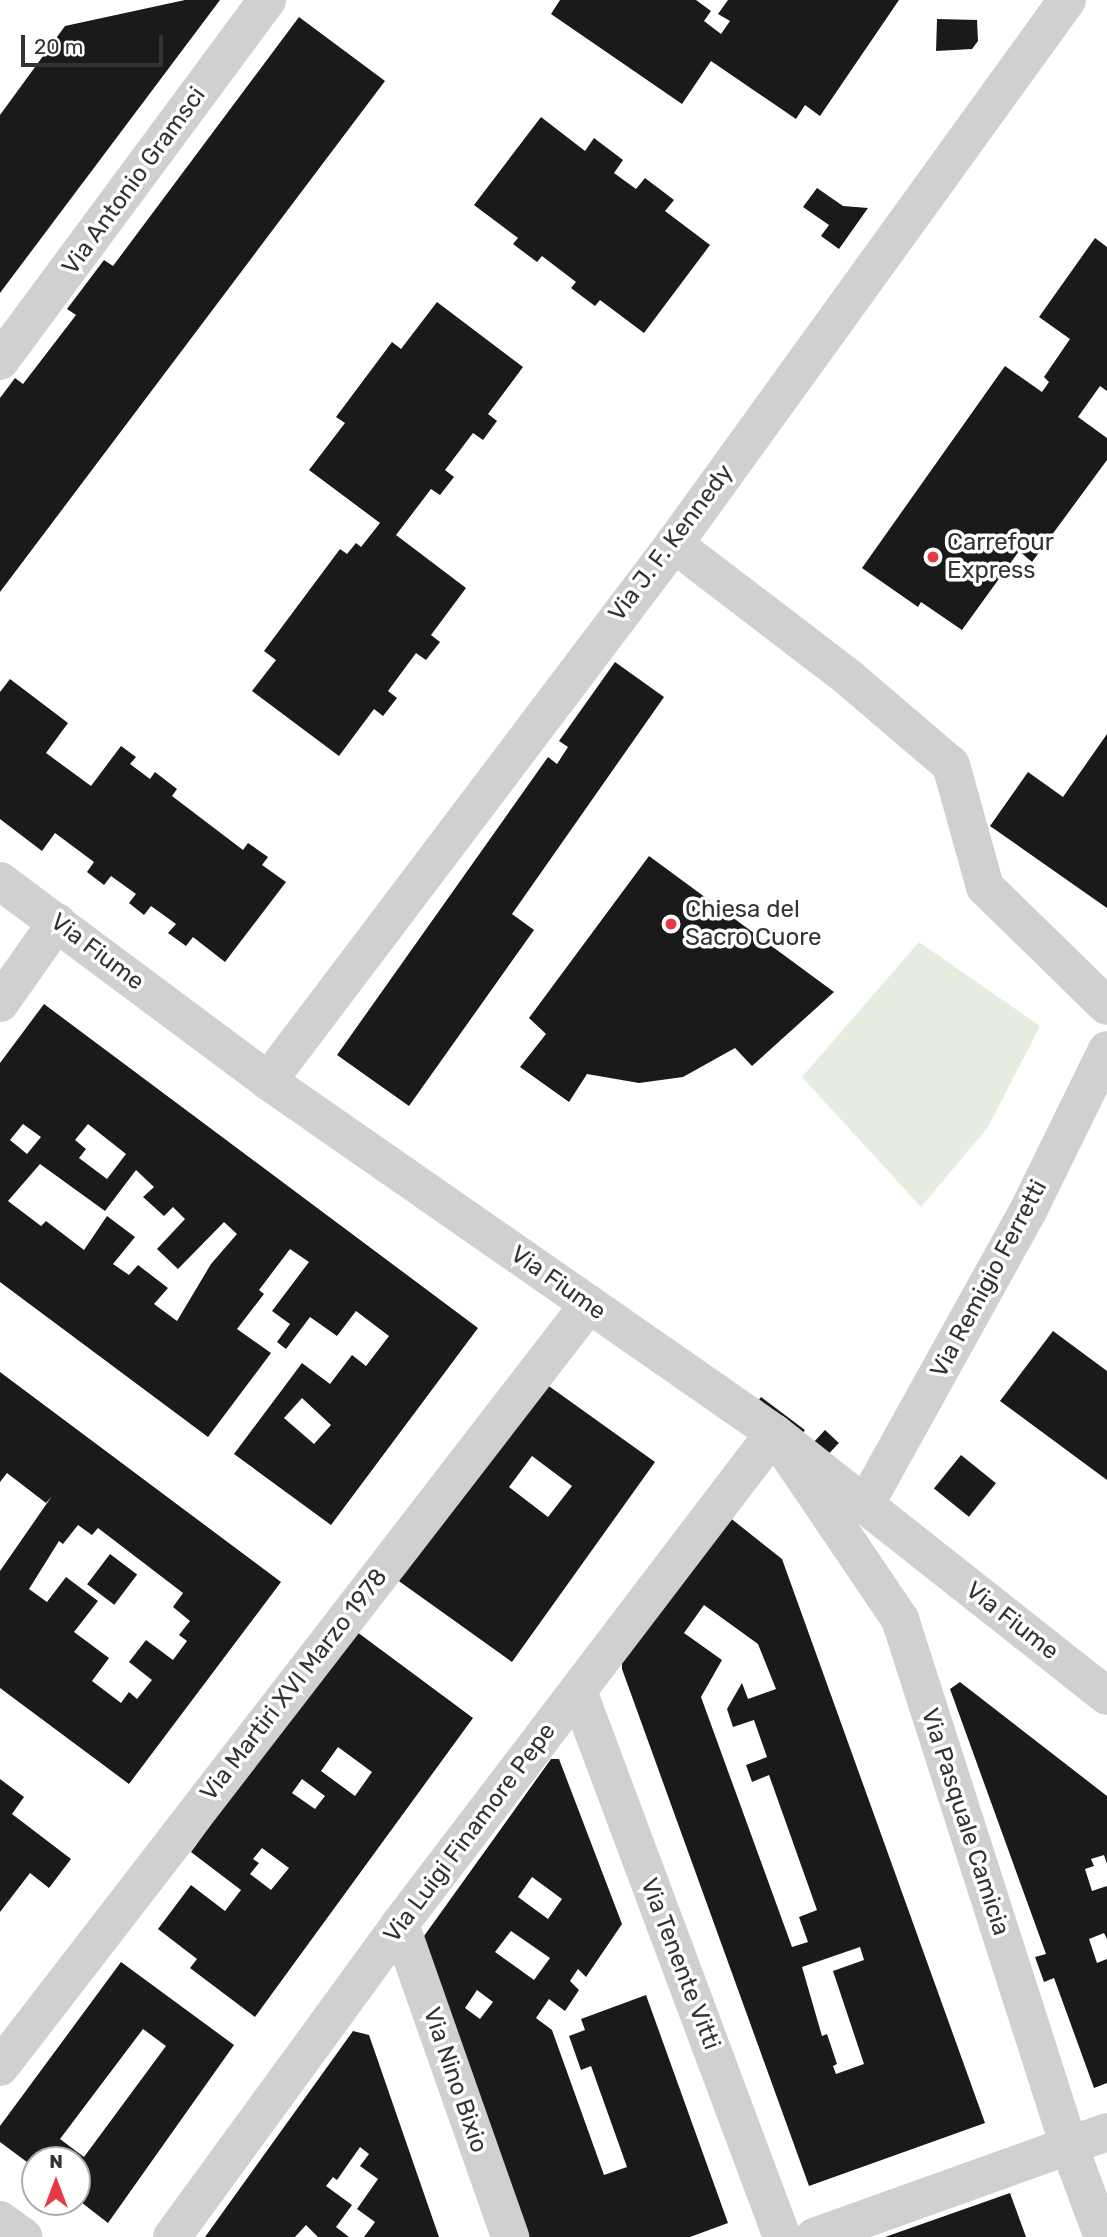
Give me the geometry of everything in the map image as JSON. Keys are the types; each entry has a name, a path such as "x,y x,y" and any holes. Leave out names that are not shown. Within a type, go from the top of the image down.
{"street":[{"name":"Via Antonio Gramsci","path":"0,361 267,0"},
{"name":"Via J. F. Kennedy","path":"268,1081 674,544 1067,0"},
{"path":"674,544 849,678 951,765 985,887 1107,1006"},
{"name":"Via Fiume","path":"0,881 268,1081 774,1433 1107,1696"},
{"path":"0,1003 57,922"},
{"name":"Via Remigio Ferretti","path":"865,1505 1028,1211 1107,1050"},
{"name":"Via Martiri XVI Marzo 1978","path":"0,2067 589,1304"},
{"name":"Via Luigi Finamore Pepe","path":"172,2237 400,1924 774,1433"},
{"name":"Via Pasquale Camicia","path":"774,1433 900,1619 1069,2147 1103,2237"},
{"name":"Via Tenente Vitti","path":"578,1691 782,2237"},
{"name":"Via Nino Bixio","path":"400,1924 510,2237"},
{"path":"814,2237 1107,2133"},
{"path":"0,2220 23,2237"}],"shaded area":[{"path":"919,942 1040,1026 988,1127 921,1207 802,1077"}],"building":[{"path":"185,0 220,0 0,293 0,115 65,26"},
{"path":"560,0 696,0 711,11 704,21 721,34 730,21 718,14 728,0 899,0 820,116 805,105 796,119 711,61 682,104 551,14"},
{"path":"299,17 385,81 0,592 0,398 15,378 23,384 76,315 67,309 104,260 113,266"},
{"path":"937,19 977,20 978,41 972,49 936,51"},
{"path":"541,117 585,151 594,138 623,160 614,173 636,189 645,178 674,200 665,211 710,245 644,333 600,300 595,306 571,288 576,282 542,256 537,262 513,244 518,238 474,205"},
{"path":"817,188 843,206 868,208 839,249 821,236 829,225 803,207"},
{"path":"1095,238 1107,247 1107,391 1100,386 1078,417 1107,438 1107,460 1032,562 1019,551 962,630 921,602 918,607 862,568 1005,366 1042,392 1049,382 1044,377 1070,339 1039,317"},
{"path":"437,302 523,367 488,414 497,421 483,440 473,433 445,470 454,477 440,495 431,489 396,535 466,588 431,635 440,642 426,660 416,653 388,691 397,698 383,716 374,709 339,756 252,691 276,660 264,651 340,549 347,554 356,543 361,547 380,523 309,470 345,423 336,417 392,342 401,349"},
{"path":"615,662 664,697 512,914 534,930 409,1106 337,1055 548,757 557,764 568,747 559,741"},
{"path":"10,679 68,723 46,753 91,786 121,746 136,757 130,764 150,779 155,772 177,789 172,796 243,850 248,843 268,857 262,865 286,882 225,962 193,937 186,946 168,933 176,924 151,906 144,915 129,903 136,894 111,876 104,885 87,872 94,862 55,833 42,851 0,819 0,692"},
{"path":"1107,734 1107,908 990,826 1028,772 1063,797"},
{"name":"Chiesa del Sacro Cuore","path":"649,856 834,992 752,1066 735,1048 683,1077 639,1083 587,1074 569,1102 520,1067 546,1034 529,1018"},
{"path":"44,1004 478,1328 331,1525 234,1454 302,1363 330,1384 352,1355 366,1366 389,1336 356,1311 337,1336 310,1317 286,1349 277,1342 290,1324 272,1311 309,1262 290,1249 259,1290 264,1294 237,1329 271,1353 208,1437 0,1282 0,1063","holes":["23,1124 41,1137 27,1154 10,1140","88,1124 126,1154 107,1179 79,1158 86,1149 75,1140","40,1164 105,1211 136,1170 154,1187 143,1197 164,1216 173,1207 185,1219 157,1249 178,1269 224,1222 237,1234 211,1264 177,1321 154,1304 168,1288 138,1265 129,1275 113,1264 135,1237 107,1216 84,1250 46,1221 41,1226 8,1201","302,1398 331,1425 314,1444 284,1418"]},
{"path":"1053,1331 1107,1371 1107,1480 1000,1401"},
{"path":"0,1372 281,1582 129,1784 0,1688 0,1571 52,1496 46,1503 7,1473 0,1482","holes":["78,1525 92,1535 98,1528 183,1593 173,1607 190,1621 179,1635 187,1641 173,1660 146,1640 129,1662 152,1680 137,1699 129,1692 121,1703 92,1681 109,1658 74,1632 98,1601 66,1577 47,1602 29,1589 59,1541 63,1544"]},
{"path":"539,1379 655,1462 512,1662 396,1579","holes":["532,1456 572,1486 548,1517 509,1487"]},
{"path":"761,1397 805,1430 797,1440 753,1407"},
{"path":"825,1430 839,1443 826,1457 812,1444"},
{"path":"961,1455 996,1483 969,1517 934,1488"},
{"path":"724,1513 782,1559 985,2123 809,2186 622,1669 622,1656","holes":["704,1605 758,1644 776,1689 748,1699 742,1683 727,1709 733,1727 754,1720 767,1757 746,1765 752,1782 769,1775 817,1910 799,1917 808,1942 792,1947 701,1697 722,1660 684,1633","860,1947 864,1960 833,1971 864,2064 836,2074 833,2066 837,2064 827,2034 822,2036 802,1967"]},
{"path":"110,1554 137,1574 114,1605 87,1584"},
{"path":"353,1629 473,1718 255,2017 190,1968 197,1959 158,1929 191,1885 225,1911 241,1890 191,1852","holes":["338,1747 372,1772 355,1796 321,1771","302,1779 325,1796 315,1809 292,1793","262,1848 289,1868 271,1890 250,1874 259,1863 253,1859"]},
{"path":"960,1682 1107,1796 1107,1864 1104,1855 1091,1859 1094,1866 1085,1869 1092,1891 1107,1886 1107,1939 1104,1933 1089,1939 1097,1963 1107,1959 1107,2083 1094,2088 1054,1978 1044,1982 1035,1957 1046,1954 950,1689"},
{"path":"551,1759 559,1759 622,1924 586,1977 578,1969 570,1981 579,1990 565,2011 549,1999 536,2018 552,2030 604,2175 627,2167 591,2066 581,2070 569,2036 585,2030 581,2019 646,1995 728,2223 690,2237 524,2237 419,1943","holes":["532,1877 562,1899 548,1919 518,1897","511,1931 550,1958 534,1980 495,1952","477,1990 493,2002 480,2019 465,2008"]},
{"path":"0,1779 24,1797 12,1814 71,1859 49,1888 30,1873 0,1912"},
{"path":"121,1962 234,2045 108,2223 91,2210 91,2148 166,2046 143,2029 60,2139 69,2146 21,2146 21,2158 0,2142 0,2126"},
{"path":"353,2031 369,2035 439,2237 364,2237 375,2222 357,2209 378,2179 360,2166 369,2154 360,2147 337,2180 333,2177 326,2186 352,2205 336,2227 349,2237 318,2237 306,2225 295,2237 205,2237"},
{"path":"1010,2193 1026,2237 885,2237"}],"place":[{"name":"Carrefour Express","path":"933,557"},
{"name":"Chiesa del Sacro Cuore","path":"671,924"}]}
